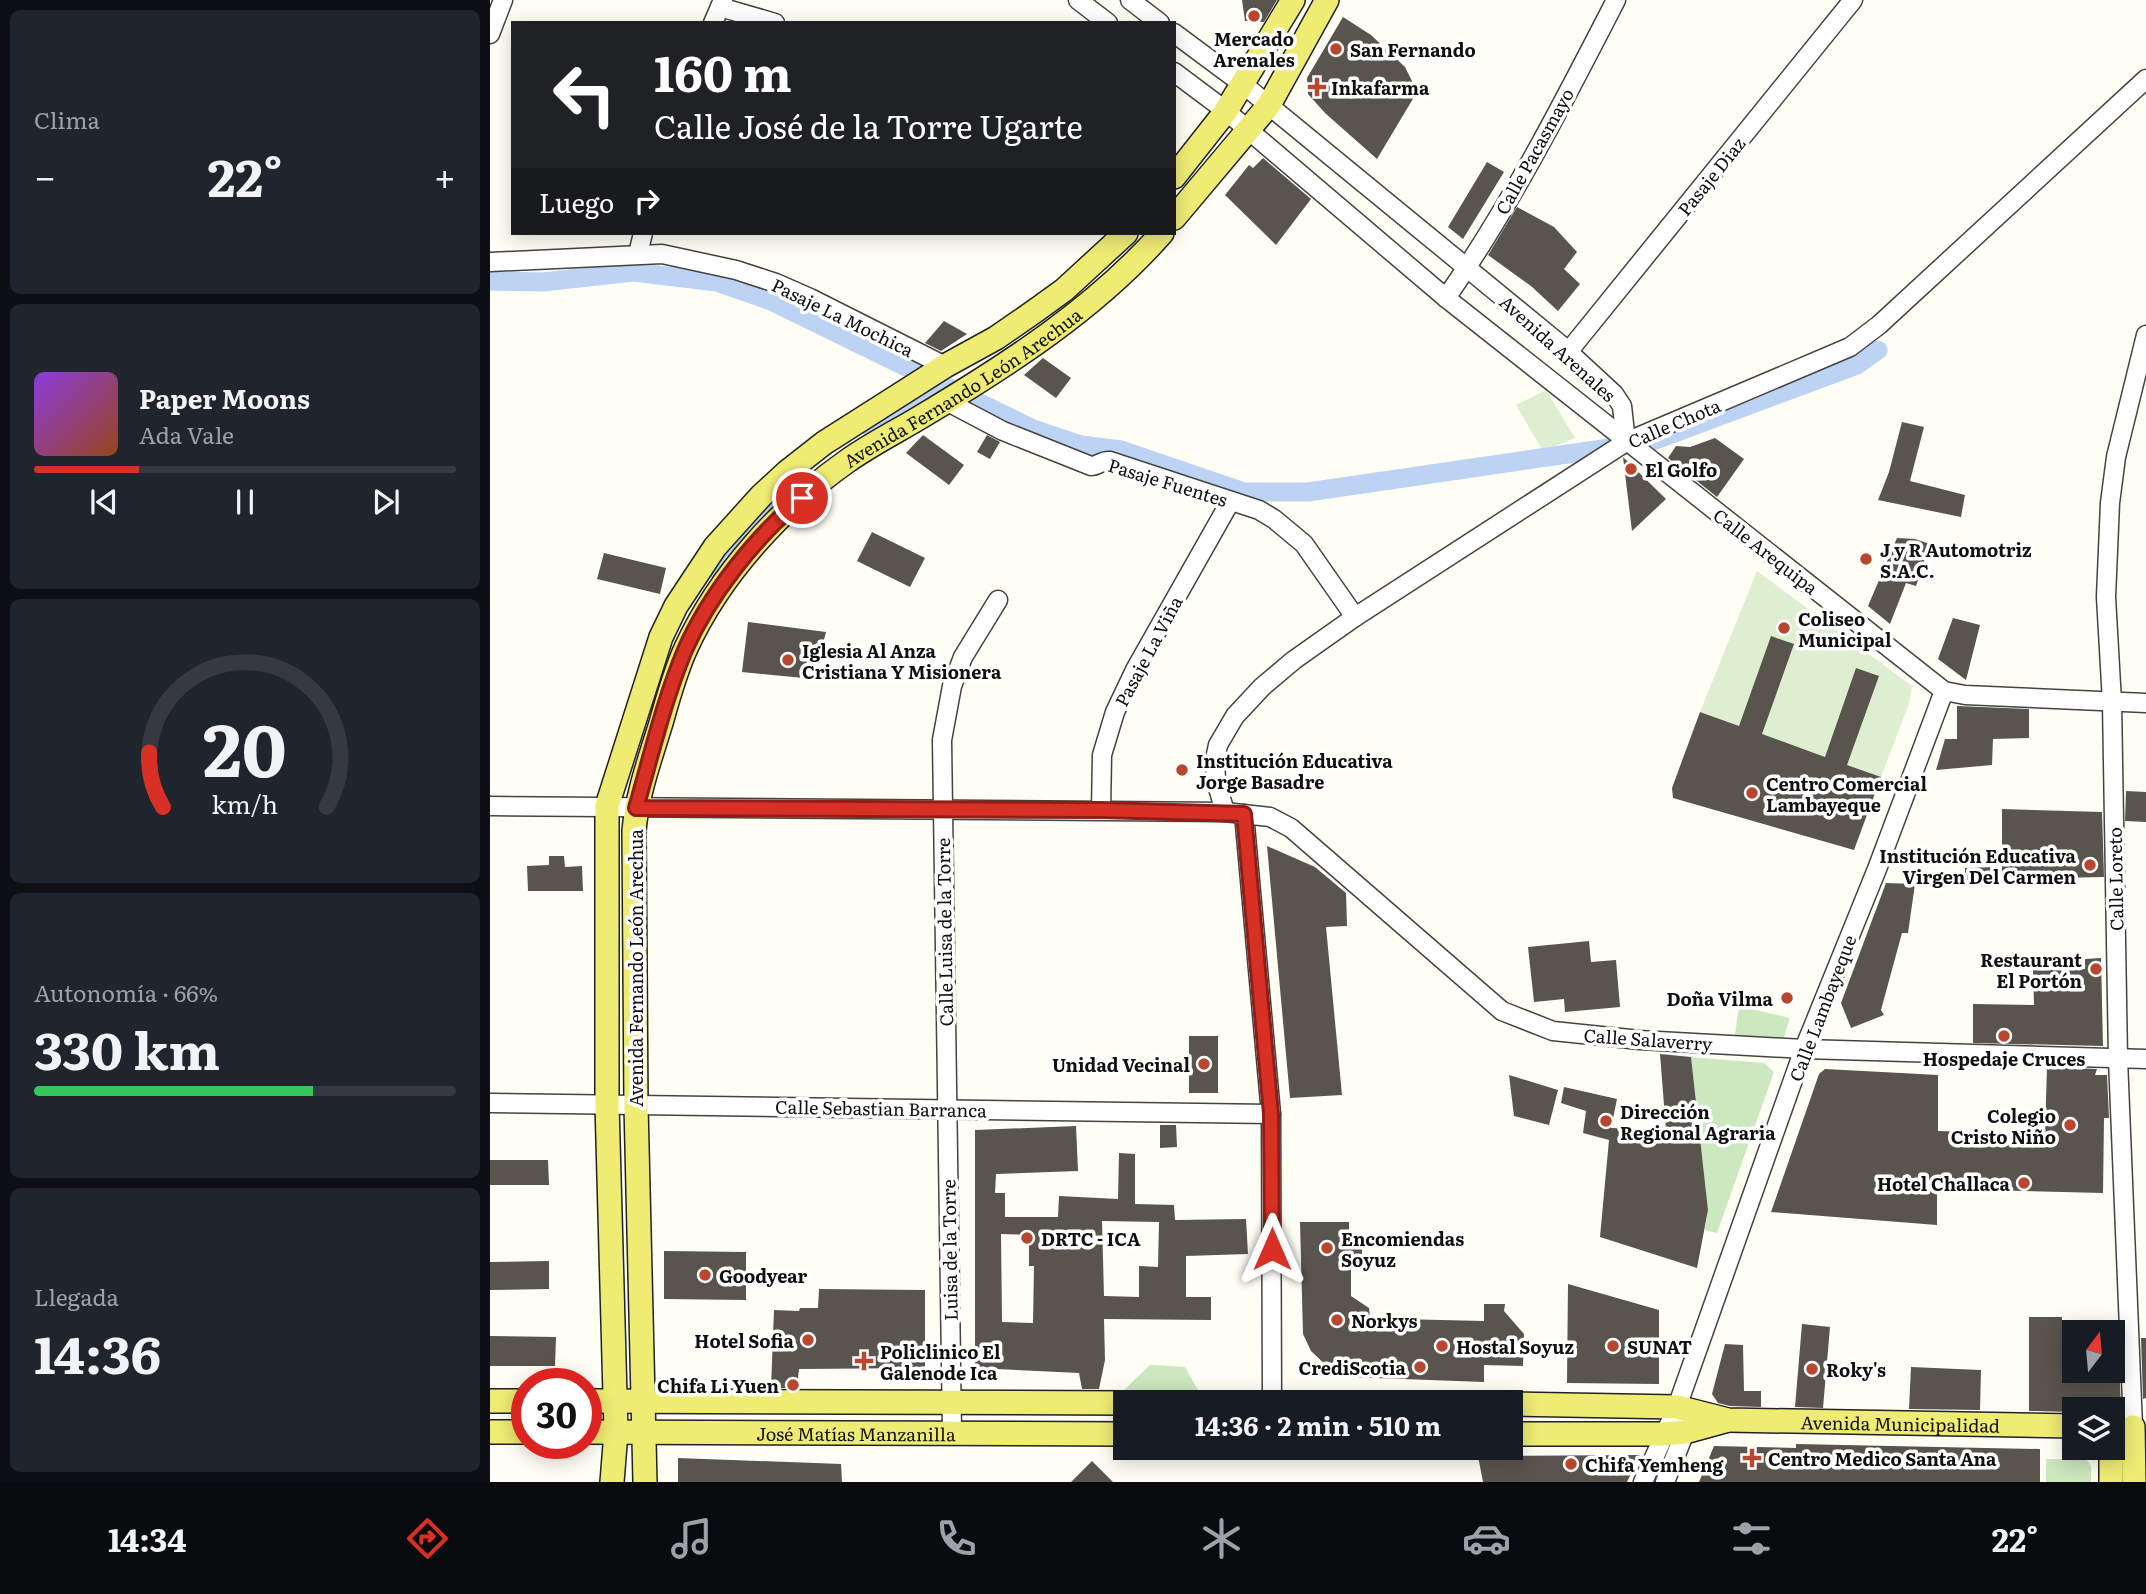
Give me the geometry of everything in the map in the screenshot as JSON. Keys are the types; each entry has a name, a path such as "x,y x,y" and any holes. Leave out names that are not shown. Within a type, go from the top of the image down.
{"main road":[{"path":"1176,174 1244,85 1293,0"},
{"path":"1176,216 1269,106 1327,0"},
{"name":"Avenida Fernando León Arechua","path":"612,1482 616,1432 607,1104 607,806 661,637 676,606 715,547 761,496 824,443 945,366 996,338 1055,297 1124,235"},
{"name":"Avenida Fernando León Arechua","path":"645,1482 636,1105 634,831 636,808 685,650 699,623 732,574 787,510 848,460 1001,366 1080,310 1108,288 1160,235"},
{"path":"490,1401 511,1401"},
{"name":"José Matías Manzanilla","path":"602,1402 1113,1403"},
{"path":"1523,1404 1677,1407"},
{"name":"Avenida Municipalidad","path":"1677,1407 1728,1420 2062,1426"},
{"name":"Avenida Municipalidad","path":"1674,1433 1728,1420"},
{"path":"2130,1427 2134,1482"},
{"path":"490,1432 511,1432"},
{"name":"José Matías Manzanilla","path":"602,1432 1113,1434"},
{"path":"1523,1434 1674,1433"},
{"path":"2111,1460 2111,1482"}],"street":[{"path":"490,34 503,0"},
{"path":"1078,0 1105,21"},
{"path":"1129,0 1157,21"},
{"name":"Calle Pacasmayo","path":"1446,298 1467,268 1527,166 1616,0"},
{"name":"Pasaje Diaz","path":"1568,352 1853,0"},
{"path":"719,10 766,21"},
{"name":"Avenida Arenales","path":"1176,34 1244,85 1568,352 1614,394 1622,406 1626,442"},
{"name":"Avenida Arenales","path":"1176,74 1226,111 1446,298 1626,442"},
{"name":"Calle Chota","path":"1225,812 1216,782 1215,760 1218,745 1235,716 1262,687 1294,660 1355,617 1626,442 1850,347 1879,325 2146,79"},
{"path":"638,254 643,235"},
{"name":"Pasaje La Mochica","path":"490,262 662,254 736,270 776,282 945,366"},
{"name":"Calle Loreto","path":"2130,1427 2118,1059 2112,702 2106,597 2110,503 2124,418 2146,335"},
{"name":"Pasaje Fuentes","path":"946,401 1003,431 1091,466 1110,461 1259,510 1289,529 1304,544 1355,617"},
{"name":"Calle Arequipa","path":"1626,442 1944,691"},
{"name":"Pasaje La Viña","path":"1101,810 1102,755 1115,712 1135,670 1230,502"},
{"name":"Calle Luisa de la Torre","path":"947,1109 942,740 951,687 963,657 999,600"},
{"path":"1944,691 1965,695 2146,703"},
{"name":"Calle Lambayeque","path":"1674,1433 1677,1407 1804,1049 1877,869 1944,691"},
{"name":"Calle Salaverry","path":"490,806 1101,810 1225,812 1270,817 1291,828 1502,1011 1553,1031 1640,1041 1804,1049 2146,1059"},
{"path":"1244,814 1271,1114 1272,1390"},
{"name":"Calle Sebastian Barranca","path":"490,1103 1271,1114"},
{"name":"Luisa de la Torre","path":"947,1109 951,1433"},
{"path":"1643,1482 1674,1433"},
{"path":"1665,1482 1674,1433"}],"green space":[{"path":"1546,390 1575,438 1543,451 1516,405"},
{"name":"Coliseo Municipal","path":"1757,571 1912,686 1909,704 1881,777 1700,712"},
{"path":"1739,1006 1790,1018 1783,1040 1734,1042"},
{"path":"1691,1057 1764,1063 1774,1072 1717,1233 1705,1230 1708,1210"},
{"path":"1150,1365 1185,1367 1198,1390 1124,1390"},
{"path":"2046,1459 2087,1460 2091,1466 2091,1482 2046,1482"}],"building":[{"path":"1242,0 1277,0 1264,22 1245,21"},
{"path":"1343,17 1371,35 1405,67 1412,81 1406,91 1414,97 1377,159 1325,113 1308,94 1307,78"},
{"path":"1263,158 1311,199 1276,245 1225,195 1249,165 1253,168"},
{"path":"1487,162 1504,172 1463,239 1448,227"},
{"path":"1517,207 1554,227 1577,252 1564,269 1580,284 1558,311 1531,286 1488,255"},
{"path":"944,321 967,334 941,351 925,343"},
{"path":"1043,358 1071,378 1056,398 1024,375"},
{"path":"1902,422 1924,427 1910,481 1965,495 1961,517 1878,500 1889,472"},
{"path":"923,435 964,465 949,485 906,453"},
{"path":"987,435 1000,442 990,459 977,452"},
{"path":"1715,438 1744,459 1717,497 1668,458 1676,446 1690,447"},
{"path":"1623,457 1666,499 1632,531"},
{"path":"872,532 925,558 910,587 857,561"},
{"path":"1897,538 1915,539 1930,544 1916,586 1906,583 1890,624 1868,606"},
{"path":"604,553 666,568 660,594 597,579"},
{"path":"1953,618 1980,625 1966,680 1938,659"},
{"path":"748,622 826,632 814,679 742,672"},
{"path":"1771,636 1794,644 1762,734 1825,757 1856,668 1879,676 1847,765 1881,777 1854,850 1673,798 1672,788 1700,712 1739,726"},
{"path":"1957,706 2029,709 2029,738 1993,739 1992,765 1936,770 1945,739 1957,739"},
{"path":"2126,791 2146,792 2146,822 2125,821"},
{"path":"2002,809 2102,812 2104,877 2002,879"},
{"path":"1267,846 1315,867 1346,893 1347,926 1326,927 1342,1095 1290,1098"},
{"path":"549,856 564,856 565,867 582,866 583,891 528,891 527,866 549,865"},
{"path":"1996,867 1995,886 1965,885 1965,868"},
{"path":"1886,883 1915,884 1908,933 1902,933 1881,1010 1884,1015 1851,1028 1841,1003"},
{"path":"1589,941 1591,962 1616,960 1620,1007 1565,1012 1564,999 1534,1002 1528,947"},
{"path":"2101,958 2103,1046 1973,1043 1973,1004 2034,1005 2033,970 2085,969 2085,959"},
{"name":"Unidad Vecinal","path":"1189,1036 1218,1036 1218,1093 1189,1093"},
{"path":"1660,1054 1691,1057 1708,1210 1697,1268 1600,1237 1609,1140 1583,1133 1586,1111 1561,1103 1564,1087 1617,1099 1611,1128 1666,1130"},
{"path":"2047,1067 2097,1069 2095,1075 2107,1075 2109,1118 2104,1118 2103,1193 1937,1189 1937,1225 1771,1212 1819,1074 1825,1069 1938,1075 1938,1131 2045,1134"},
{"path":"1509,1075 1558,1090 1549,1125 1514,1116"},
{"path":"1160,1125 1176,1125 1177,1147 1160,1148"},
{"path":"1076,1126 1078,1171 996,1174 995,1193 1005,1193 1005,1217 1058,1217 1059,1196 1118,1199 1119,1153 1135,1154 1135,1204 1174,1205 1175,1220 1246,1219 1248,1254 1186,1256 1186,1297 1211,1297 1211,1320 1104,1319 1105,1360 1099,1389 1082,1389 1079,1373 975,1368 975,1130","holes":["1102,1221 1159,1222 1158,1267 1139,1266 1139,1297 1104,1296","1001,1234 1029,1235 1029,1266 1034,1266 1033,1323 1002,1322"]},
{"path":"490,1160 548,1160 549,1185 490,1185"},
{"path":"1300,1222 1349,1222 1349,1239 1362,1240 1362,1264 1351,1263 1351,1296 1369,1308 1371,1326 1399,1327 1399,1319 1484,1321 1484,1304 1505,1304 1504,1311 1524,1334 1523,1366 1484,1365 1484,1382 1348,1377 1330,1369 1311,1351 1303,1334"},
{"name":"Goodyear","path":"664,1251 746,1252 746,1300 664,1299"},
{"path":"549,1261 549,1289 490,1290 490,1262"},
{"name":"SUNAT","path":"1568,1284 1659,1310 1659,1384 1567,1383"},
{"path":"819,1289 925,1290 925,1368 799,1369 797,1388 771,1388 774,1310 799,1311 800,1308 818,1308"},
{"path":"2029,1317 2062,1317 2062,1383 2120,1383 2121,1397 2062,1397 2062,1412 2029,1411"},
{"name":"Roky's","path":"1802,1324 1830,1327 1823,1408 1795,1407"},
{"path":"490,1336 556,1337 555,1366 490,1366"},
{"path":"2141,1338 2146,1338 2146,1398 2143,1399"},
{"path":"1725,1344 1743,1345 1744,1391 1761,1391 1761,1407 1718,1403 1712,1394"},
{"path":"1911,1367 1981,1370 1980,1410 1909,1409"},
{"path":"1796,1444 2040,1449 2040,1482 1699,1482 1714,1446 1796,1448"},
{"path":"1640,1455 1627,1482 1483,1482 1479,1460 1523,1460 1523,1456"},
{"path":"678,1458 841,1464 842,1482 678,1482"},
{"path":"1092,1461 1113,1482 1071,1482"}],"waterway":[{"path":"490,281 543,282 633,272 717,282 771,301 1033,429 1081,445 1121,450 1244,492 1308,492 1650,442 1857,365 1878,350"},
{"path":"873,433 945,385"},
{"path":"719,572 759,523 806,480"}],"place":[{"name":"Mercado Arenales","path":"1254,16"},
{"name":"San Fernando","path":"1336,49"},
{"name":"Inkafarma","path":"1317,87"},
{"name":"El Golfo","path":"1631,469"},
{"name":"J y R Automotriz S.A.C.","path":"1866,559"},
{"name":"Coliseo Municipal","path":"1784,628"},
{"name":"Iglesia Al Anza Cristiana Y Misionera","path":"788,660"},
{"name":"Institución Educativa Jorge Basadre","path":"1182,770"},
{"name":"Centro Comercial Lambayeque","path":"1752,793"},
{"name":"Institución Educativa Virgen Del Carmen","path":"2090,865"},
{"name":"Restaurant El Portón","path":"2096,969"},
{"name":"Doña Vilma","path":"1787,998"},
{"name":"Hospedaje Cruces","path":"2004,1036"},
{"name":"Unidad Vecinal","path":"1204,1064"},
{"name":"Dirección Regional Agraria","path":"1606,1121"},
{"name":"Colegio Cristo Niño","path":"2070,1125"},
{"name":"Hotel Challaca","path":"2024,1183"},
{"name":"DRTC - ICA","path":"1027,1238"},
{"name":"Encomiendas Soyuz","path":"1327,1248"},
{"name":"Goodyear","path":"705,1275"},
{"name":"Norkys","path":"1337,1320"},
{"name":"Hotel Sofia","path":"808,1340"},
{"name":"Hostal Soyuz","path":"1442,1346"},
{"name":"SUNAT","path":"1613,1346"},
{"name":"Policlinico El Galenode Ica","path":"864,1361"},
{"name":"CrediScotia","path":"1420,1367"},
{"name":"Roky's","path":"1812,1369"},
{"name":"Chifa Li Yuen","path":"793,1385"},
{"name":"Centro Medico Santa Ana","path":"1752,1458"},
{"name":"Chifa Yemheng","path":"1571,1464"}],"route":[{"path":"802,498 762,537 719,592 699,623 674,679 636,808 1101,810 1244,814 1271,1114 1272,1249"}]}
